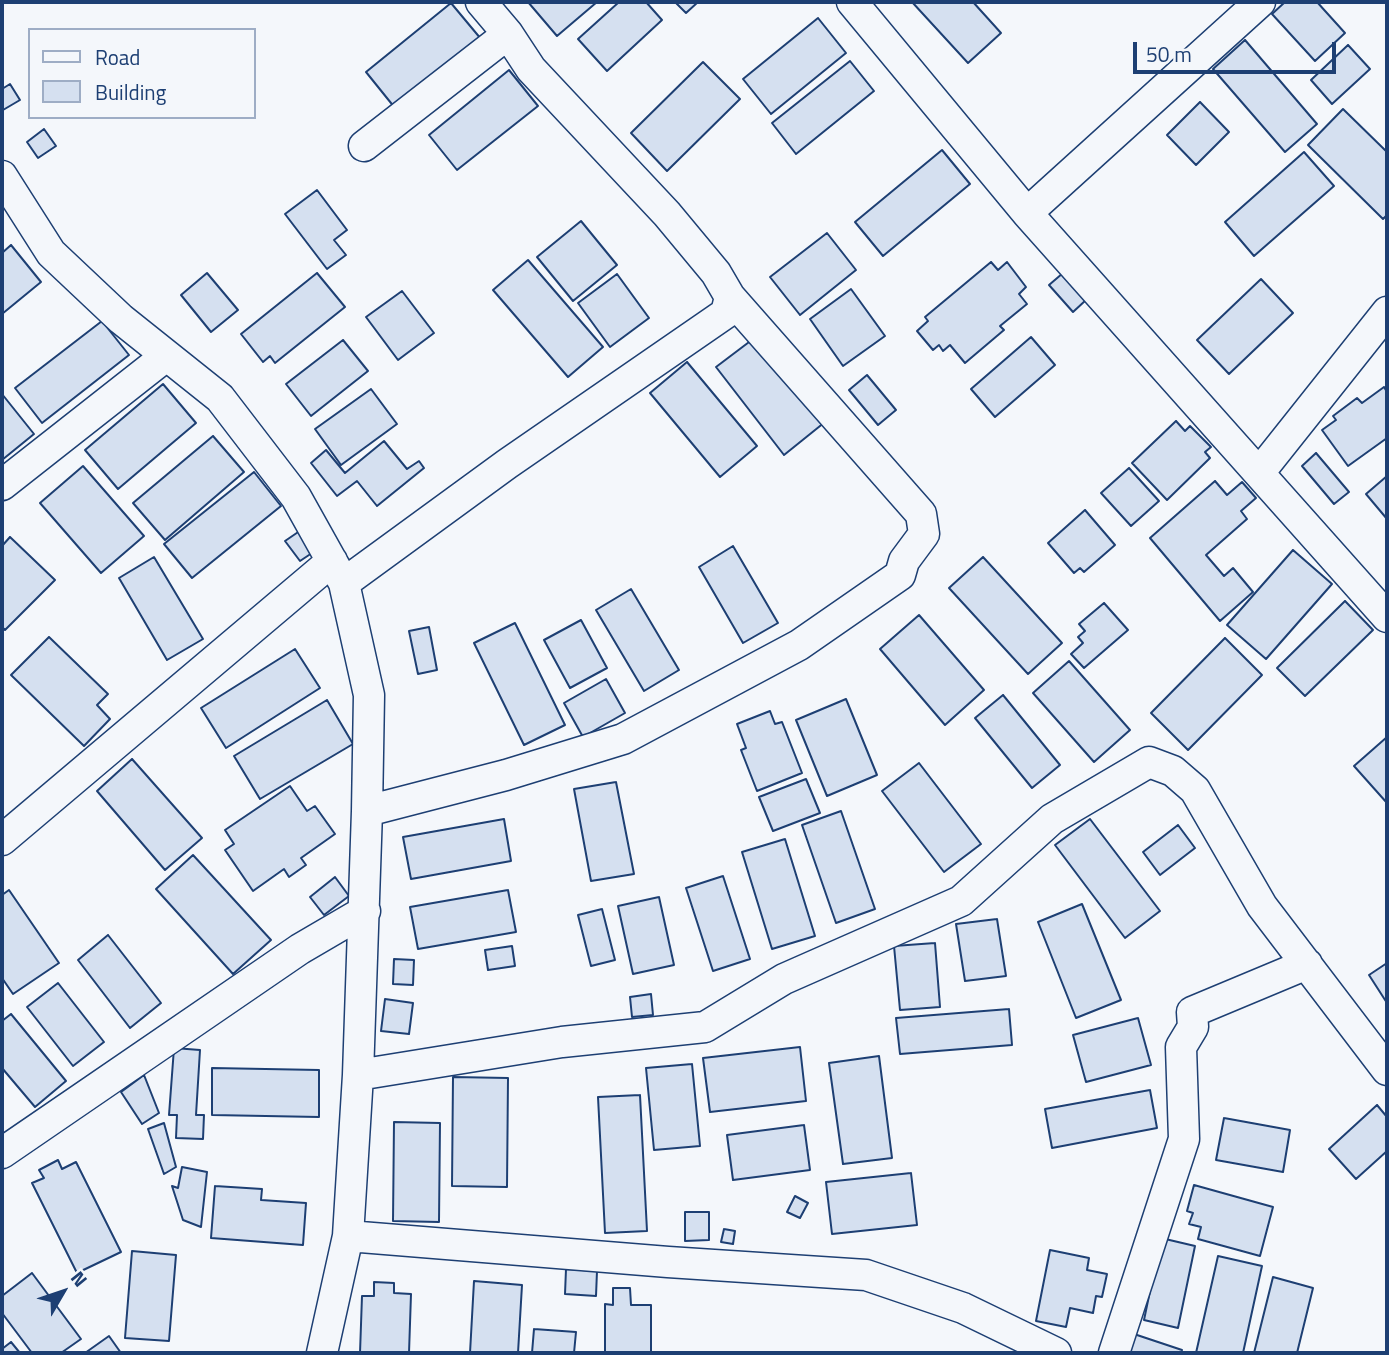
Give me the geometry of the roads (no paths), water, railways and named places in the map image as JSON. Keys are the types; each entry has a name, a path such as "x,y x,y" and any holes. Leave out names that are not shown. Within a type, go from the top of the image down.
{"street":[{"path":"368,811 506,775 623,739 799,645 900,575 904,562 924,534 921,514 730,297 716,273 667,214 531,69 508,34 481,2"},
{"path":"852,2 1027,213 1387,617"},
{"path":"1027,213 1261,2"},
{"path":"365,146 508,34"},
{"path":"2,176 51,253 121,319 220,398 296,497 338,572 369,695 368,811 358,1075 348,1236 322,1353"},
{"path":"2,840 338,572 507,464 726,313 730,297"},
{"path":"1259,473 1387,312"},
{"path":"2,485 166,356"},
{"path":"358,1075 562,1042 705,1027 785,979 961,901 1052,818 1149,762 1173,771 1195,790 1262,906 1387,1070"},
{"path":"2,1153 300,949 365,911"},
{"path":"1114,1353 1184,1139 1181,1047 1193,1027 1192,1012 1307,964"},
{"path":"348,1236 866,1275 963,1308 1056,1353"}]}
